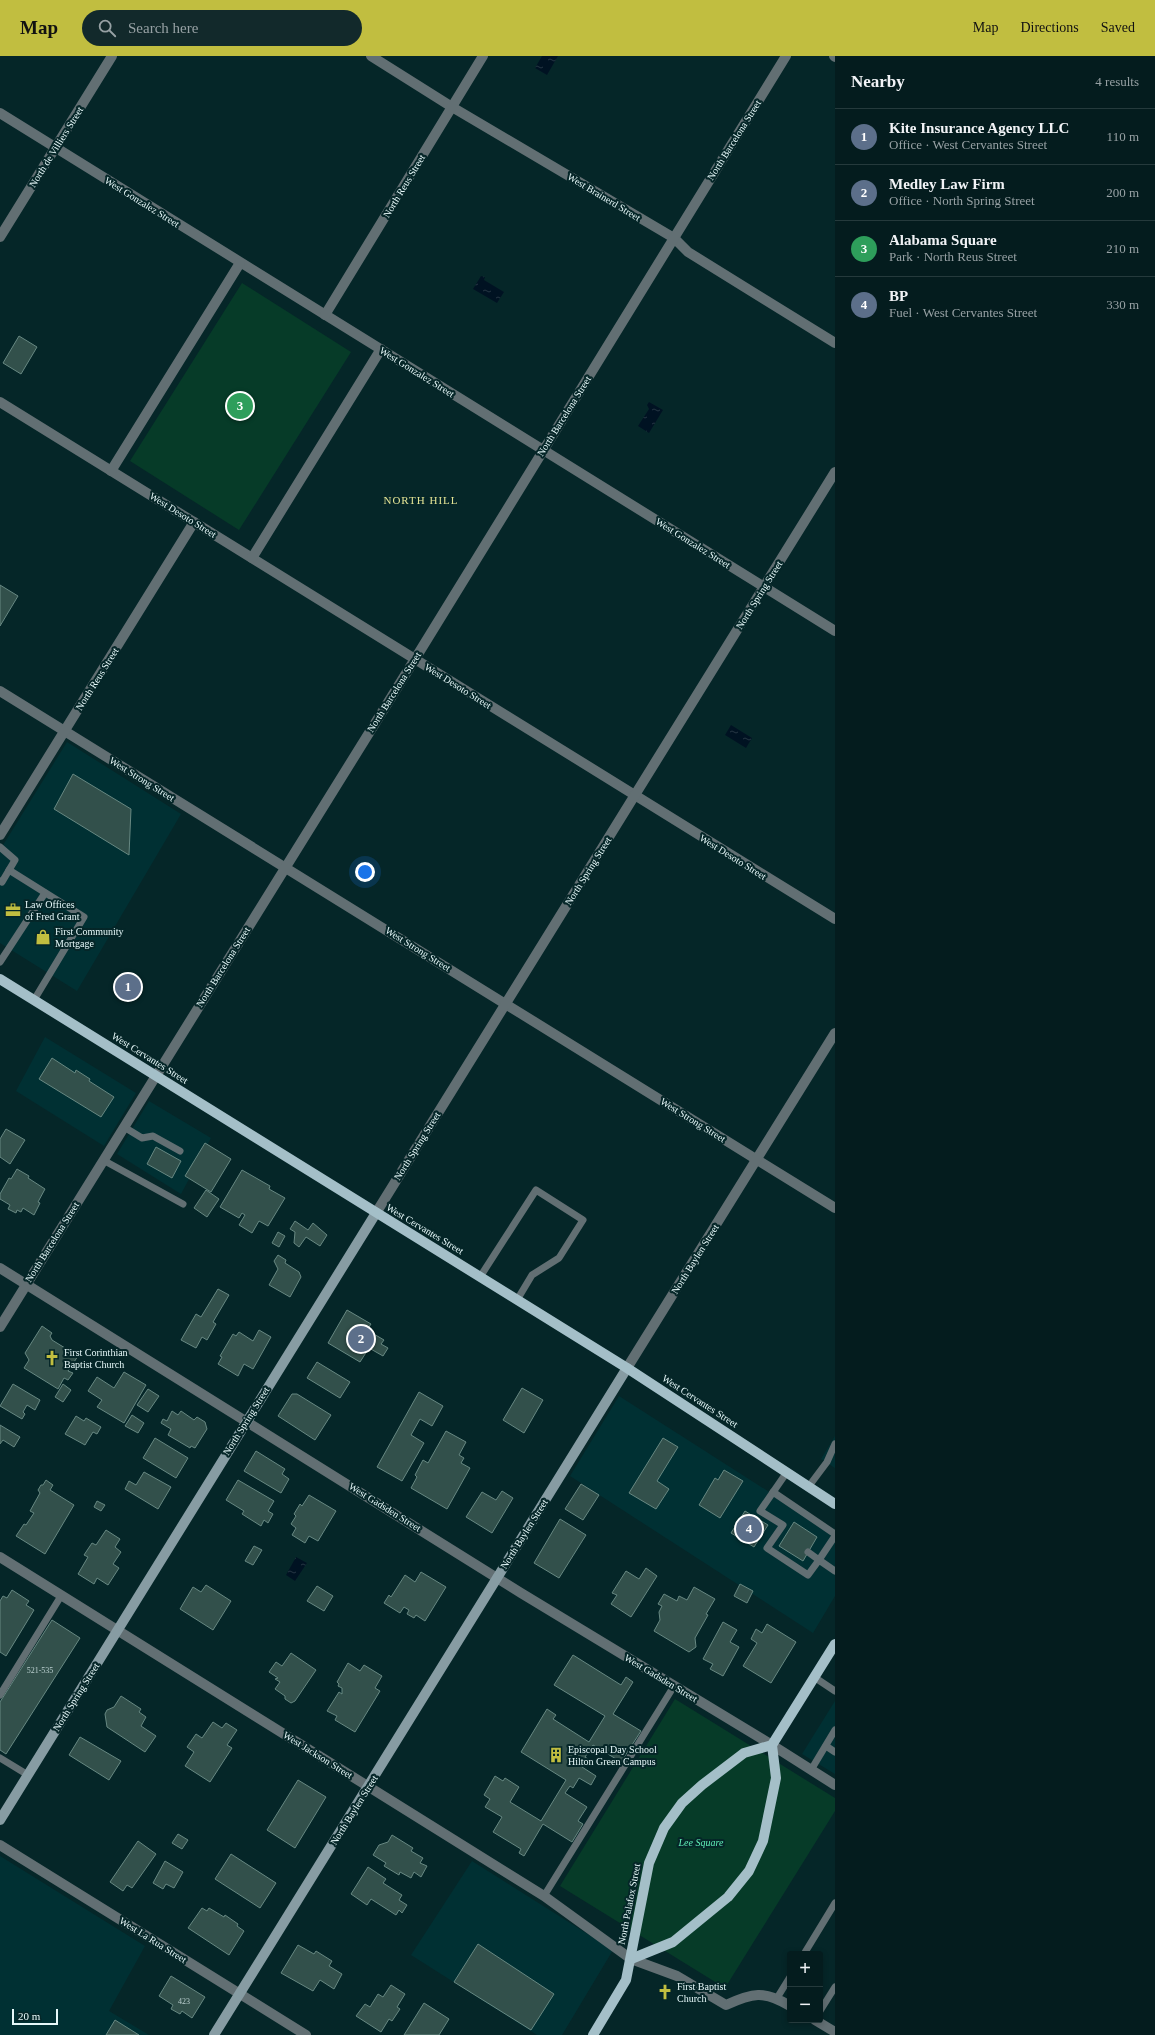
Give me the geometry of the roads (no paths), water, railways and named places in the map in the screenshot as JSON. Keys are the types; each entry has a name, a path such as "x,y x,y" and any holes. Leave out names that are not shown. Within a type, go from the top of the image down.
{"main road":[{"name":"West Cervantes Street","path":"0,979 627,1368 835,1504"},
{"path":"772,1745 835,1644"},
{"name":"North Palafox Street","path":"593,2035 626,1980 648,1864 660,1836 670,1818 682,1803 702,1785 744,1753 772,1745 776,1778 763,1841 749,1871 728,1897 673,1942 631,1959"}],"street":[{"name":"North de Villiers Street","path":"0,237 112,56"},
{"name":"West Brainerd Street","path":"371,56 452,107 674,238 688,252 835,342"},
{"name":"North Reus Street","path":"325,315 483,56"},
{"name":"North Barcelona Street","path":"0,1327 415,659 786,56"},
{"name":"West Gonzalez Street","path":"0,113 835,631"},
{"path":"111,471 240,263"},
{"path":"252,558 381,349"},
{"name":"West Desoto Street","path":"0,402 835,919"},
{"name":"North Spring Street","path":"0,1820 835,472"},
{"name":"North Reus Street","path":"0,835 194,522"},
{"name":"West Strong Street","path":"0,691 835,1208"},
{"name":"North Baylen Street","path":"214,2035 835,1033"},
{"name":"West Gadsden Street","path":"0,1268 835,1785"},
{"name":"West Jackson Street","path":"0,1558 544,1896 631,1959 677,1976 726,2005 748,1995 774,1996 777,1998"},
{"name":"West La Rua Street","path":"0,1845 306,2035"},
{"path":"777,1998 787,2004"},
{"path":"819,2023 835,2032"}],"lane":[{"path":"0,847 15,860 2,882 0,881"},
{"path":"9,870 84,917 34,1000"},
{"path":"0,962 45,893"},
{"path":"124,1127 142,1138 153,1136 180,1151"},
{"path":"104,1160 183,1204"},
{"path":"480,1277 536,1190 583,1220 559,1258 532,1275 517,1300"},
{"path":"809,1486 827,1462 834,1447"},
{"path":"773,1492 835,1535 808,1575 767,1548 782,1525 760,1511 773,1492 787,1472"},
{"path":"777,1533 785,1537"},
{"path":"808,1552 835,1571"},
{"path":"0,1695 61,1596"},
{"path":"814,1677 835,1691"},
{"path":"544,1896 674,1686"},
{"path":"812,1770 835,1730"},
{"path":"826,1746 835,1752"},
{"path":"0,1758 28,1775"},
{"path":"806,1951 835,1903"},
{"path":"777,1998 787,1982"},
{"path":"823,2006 835,1987"}],"water":[{"path":"542,56 558,56 547,75 535,68"},
{"path":"481,276 485,277 484,280 504,292 497,303 473,289"},
{"path":"649,402 663,410 649,433 638,426 649,409 647,405"},
{"path":"731,725 752,738 746,748 725,735"},
{"path":"296,1557 307,1563 295,1581 286,1575"}],"place":[{"name":"Alabama Square","path":"240,406"},
{"name":"Law Offices of Fred Grant","path":"13,910"},
{"name":"First Community Mortgage","path":"43,937"},
{"name":"Kite Insurance Agency LLC","path":"128,987"},
{"name":"Medley Law Firm","path":"361,1339"},
{"name":"First Corinthian Baptist Church","path":"52,1358"},
{"name":"BP","path":"749,1529"},
{"name":"Episcopal Day School Hilton Green Campus","path":"556,1755"},
{"name":"First Baptist Church","path":"665,1992"}],"district":[{"name":"NORTH HILL","path":"421,500"}],"park label":[{"name":"Lee Square","path":"701,1842"}]}
